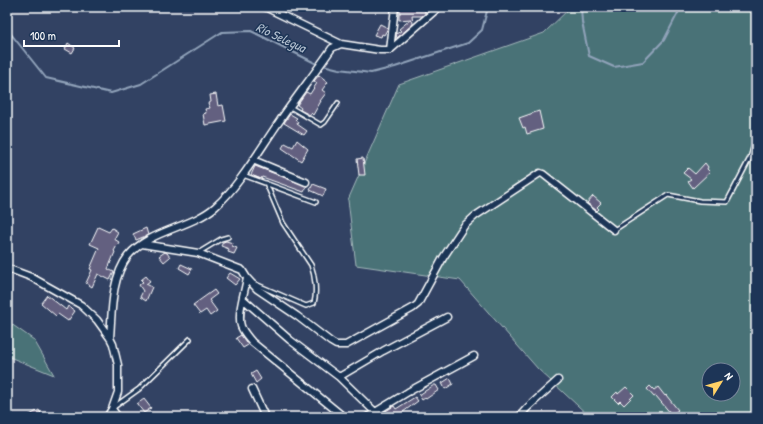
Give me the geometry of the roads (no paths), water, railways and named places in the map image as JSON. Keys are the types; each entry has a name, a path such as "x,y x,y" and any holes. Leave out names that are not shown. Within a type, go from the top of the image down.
{"street":[{"path":"265,7 341,44 380,50 390,50 439,7"},
{"path":"390,50 394,7"},
{"path":"110,338 111,309 115,290 128,256 142,244 207,213 222,200 243,175 332,48 341,44"},
{"path":"253,160 306,182"},
{"path":"142,244 198,253 242,270 257,289 336,345 346,345 418,304 443,258 464,226 475,216 540,173 614,230"},
{"path":"7,268 30,277 81,305 97,320 110,338 118,365 118,392 112,409 106,417"},
{"path":"249,280 243,299 240,317 242,326 252,342 344,417"},
{"path":"243,299 290,340 339,377 375,412"},
{"path":"339,377 383,351 447,317"},
{"path":"367,417 474,356"},
{"path":"519,417 558,380"},
{"path":"252,389 265,417"},
{"path":"112,409 118,417"}],"lane":[{"path":"290,106 321,125 325,122 338,103"},
{"path":"614,230 668,195 700,201 727,202 750,158 756,139"},
{"path":"243,175 316,202"},
{"path":"249,280 306,306 314,303 314,273 283,223 266,183"},
{"path":"198,253 221,239 228,237"},
{"path":"112,409 139,389 190,340"}],"waterway":[{"name":"Río Selegua","path":"7,29 46,78 111,93 141,84 222,32 251,31 315,63 339,69 371,73 395,67 468,43 482,30 488,7"},
{"name":"Río Selegua","path":"581,7 582,22 589,56 614,67 643,62 664,40 681,7"}]}
